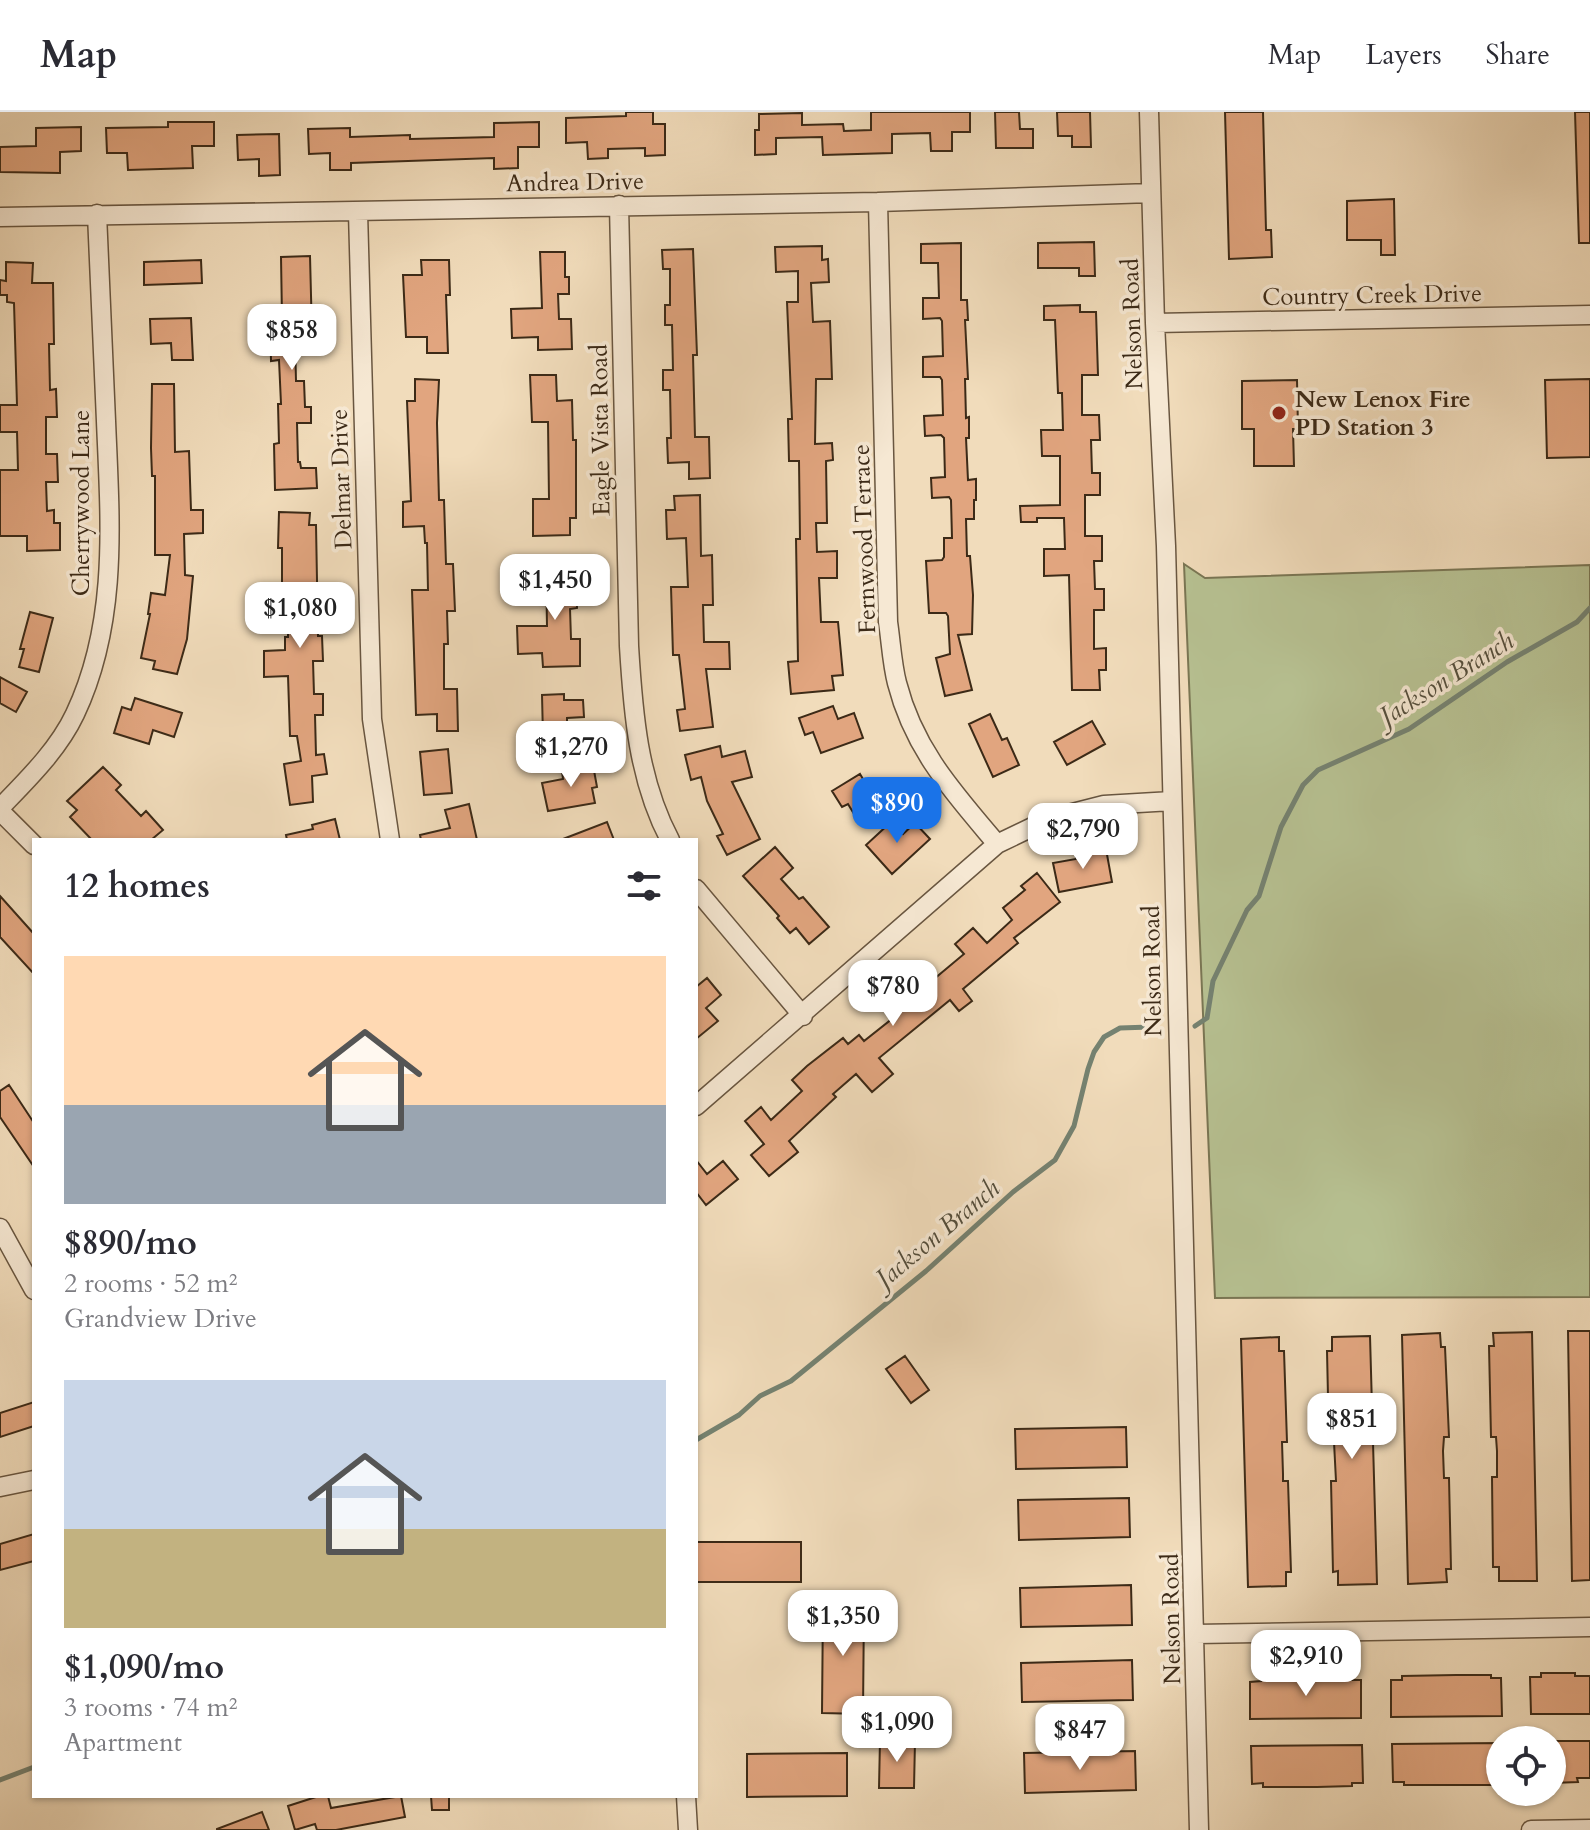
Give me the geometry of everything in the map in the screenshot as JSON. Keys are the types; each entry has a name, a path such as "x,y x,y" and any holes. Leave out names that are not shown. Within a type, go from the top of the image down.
{"street":[{"name":"Nelson Road","path":"1149,112 1166,546 1199,1830"},
{"name":"Andrea Drive","path":"0,217 878,202 1151,193"},
{"name":"Fernwood Terrace","path":"878,202 888,622 897,683 914,731 936,770 997,844"},
{"name":"Eagle Vista Road","path":"619,205 633,713 643,768 669,838"},
{"name":"Delmar Drive","path":"358,212 372,719 390,838"},
{"name":"Cherrywood Lane","path":"0,810 40,767 75,716 98,653 108,598 110,522 97,214"},
{"name":"Country Creek Drive","path":"1155,323 1590,315"},
{"path":"698,1104 997,844 1062,815 1104,805 1172,801"},
{"path":"0,810 32,843"},
{"path":"698,891 803,1016"},
{"path":"0,1228 32,1286"},
{"path":"0,1487 32,1480"},
{"path":"1196,1634 1590,1627"},
{"path":"686,1798 688,1830"},
{"path":"1531,1830 1590,1829"}],"green space":[{"path":"1184,564 1205,578 1590,565 1590,1297 1215,1298"}],"building":[{"path":"626,112 653,112 653,124 665,124 665,155 645,156 645,148 608,149 608,158 588,159 587,142 566,143 566,118 626,116"},
{"path":"871,112 970,112 970,132 952,132 952,151 931,151 930,133 892,134 892,153 823,155 822,137 776,138 776,154 755,155 755,130 759,130 759,114 802,113 802,125 843,124 844,131 871,130"},
{"path":"995,112 1019,112 1020,129 1033,129 1033,148 996,148"},
{"path":"1057,112 1090,112 1091,147 1072,147 1072,136 1058,136"},
{"path":"1225,112 1263,112 1266,230 1271,230 1272,257 1229,259"},
{"path":"1575,112 1590,112 1590,243 1579,243"},
{"path":"168,122 214,122 214,146 192,146 193,168 128,170 127,153 107,153 106,128 168,127"},
{"path":"539,122 539,147 518,147 518,168 494,169 494,158 351,163 351,170 330,170 330,153 309,154 308,129 350,128 350,137 494,137 494,123"},
{"path":"81,127 81,151 60,152 60,173 0,172 0,147 36,146 36,128"},
{"path":"279,134 280,175 259,176 259,159 238,160 237,135"},
{"path":"1394,199 1395,255 1381,255 1381,240 1347,240 1347,201"},
{"path":"1094,242 1095,276 1079,276 1079,268 1038,268 1038,243"},
{"path":"961,243 961,300 967,300 968,320 965,320 968,379 965,379 966,418 969,417 969,438 966,438 968,480 976,479 976,500 974,519 966,519 973,595 972,634 958,635 972,690 945,696 936,658 950,654 948,616 946,613 929,613 926,561 942,560 944,538 952,538 951,500 949,497 932,498 931,478 945,477 944,438 941,435 925,436 924,416 943,415 942,380 940,377 923,377 923,357 943,356 942,321 940,318 923,319 923,298 939,298 938,263 921,263 921,244"},
{"path":"822,246 822,260 828,259 829,282 811,283 813,322 830,321 832,379 816,379 815,444 832,443 833,460 826,461 827,523 816,523 817,552 837,551 837,578 819,578 821,622 838,622 843,675 832,676 834,690 791,694 788,662 798,661 796,539 800,539 799,461 789,461 788,419 792,419 787,302 798,302 798,271 776,272 775,247"},
{"path":"693,249 697,355 693,355 695,437 709,437 710,478 689,479 689,462 668,463 670,390 663,390 663,370 673,370 672,325 665,325 665,305 670,305 670,269 663,269 662,250"},
{"path":"540,252 565,252 569,294 558,294 559,319 571,319 572,349 538,350 538,337 512,338 511,309 542,308"},
{"path":"310,256 312,334 297,334 295,340 296,381 304,381 305,407 311,407 311,423 297,423 298,462 301,468 316,468 317,488 275,490 274,444 279,443 278,404 281,404 279,360 271,361 270,319 282,318 281,257"},
{"path":"201,260 202,283 144,285 144,262"},
{"path":"421,260 449,260 450,295 446,295 448,353 427,353 427,337 406,337 403,275 422,275"},
{"path":"6,262 33,263 32,283 53,283 54,344 49,344 50,390 56,389 57,417 46,417 46,454 57,454 58,482 46,482 47,511 54,510 54,523 60,523 60,550 27,551 27,536 0,536 0,470 18,470 17,432 0,432 0,405 17,405 14,303 7,302 7,295 0,295 0,280 6,281"},
{"path":"1080,305 1080,312 1096,312 1098,375 1082,375 1082,415 1099,415 1100,440 1091,440 1092,473 1100,473 1100,495 1085,495 1085,536 1102,536 1102,561 1094,561 1095,589 1104,589 1104,610 1094,610 1094,649 1106,648 1106,670 1099,670 1100,690 1072,690 1069,575 1044,576 1044,549 1065,549 1064,518 1037,518 1037,522 1021,522 1020,506 1060,505 1060,456 1042,456 1041,430 1063,430 1055,320 1044,320 1044,306"},
{"path":"191,318 193,360 172,360 171,343 151,344 150,319"},
{"path":"530,375 556,375 557,401 572,400 573,440 576,440 576,518 570,518 570,535 533,536 533,499 549,499 548,422 532,422"},
{"path":"415,379 439,380 439,500 444,500 446,564 453,564 455,611 447,611 444,689 457,689 458,731 437,731 437,714 416,715 412,590 428,590 427,543 424,526 403,527 403,502 411,501 407,401 415,401"},
{"path":"1590,379 1590,457 1547,458 1545,380"},
{"path":"1297,380 1298,429 1293,429 1294,466 1254,466 1254,429 1242,429 1242,381"},
{"path":"152,384 174,384 175,452 189,451 191,510 203,510 203,533 184,534 185,575 193,576 187,639 177,674 153,669 155,661 141,658 151,593 165,595 170,555 155,555"},
{"path":"700,495 701,556 712,555 713,605 703,605 704,642 729,642 730,669 706,669 713,727 680,731 677,710 685,709 679,655 673,655 671,587 688,587 686,538 667,539 666,510 675,510 674,496"},
{"path":"279,512 310,513 309,525 316,525 318,636 322,636 323,661 313,661 314,694 323,694 323,715 315,715 316,755 324,754 327,774 312,776 313,802 290,805 284,764 301,761 297,736 290,736 288,676 264,677 264,651 285,650 285,637 288,637 288,590 282,590 282,548 278,548"},
{"path":"576,564 577,608 570,609 571,639 580,639 580,666 543,667 542,653 518,654 517,626 547,626 546,565"},
{"path":"30,612 53,618 39,672 19,667 24,649 20,649"},
{"path":"0,677 27,692 16,712 0,703"},
{"path":"564,694 564,700 583,700 584,717 567,718 567,736 543,737 542,695"},
{"path":"135,698 182,713 174,737 153,730 149,744 114,733 122,707 131,710"},
{"path":"833,706 838,719 854,713 863,738 821,753 813,732 805,735 799,718"},
{"path":"990,714 1002,740 1007,738 1019,765 993,777 969,724"},
{"path":"1092,721 1105,744 1067,765 1054,742"},
{"path":"720,746 722,757 745,751 752,777 732,782 760,839 727,855 717,836 723,834 707,801 701,777 691,780 685,755"},
{"path":"448,749 452,793 424,795 420,752"},
{"path":"593,765 597,787 592,788 595,803 548,811 542,783 563,779 562,771"},
{"path":"103,767 121,785 116,790 141,816 146,811 163,830 153,838 90,838 70,817 77,810 67,801"},
{"path":"860,774 869,789 883,780 894,798 857,819 848,804 842,807 832,791"},
{"path":"469,804 477,838 421,838 420,835 450,828 445,810"},
{"path":"335,819 340,838 287,838 286,835 313,829 312,825"},
{"path":"607,822 613,838 566,838"},
{"path":"891,822 903,834 915,823 930,839 892,874 866,845"},
{"path":"775,847 793,868 781,879 799,899 803,897 829,927 809,944 796,928 790,933 743,876"},
{"path":"1106,849 1112,882 1059,892 1053,863 1076,859 1076,854"},
{"path":"1037,873 1060,902 1014,938 1018,943 963,989 972,1001 959,1011 950,1000 879,1058 893,1074 872,1092 856,1074 833,1094 836,1097 789,1141 798,1152 769,1176 751,1155 764,1144 745,1121 761,1107 771,1120 802,1091 792,1080 807,1066 843,1038 848,1044 859,1035 864,1041 893,1018 881,1003 925,967 934,979 964,954 955,944 973,928 987,943 1012,920 1003,908 1025,890 1021,886"},
{"path":"0,896 32,932 32,972 0,937"},
{"path":"707,978 721,995 706,1008 718,1021 698,1037 698,985"},
{"path":"9,1085 32,1120 32,1164 0,1117 0,1091"},
{"path":"723,1161 738,1179 706,1205 698,1195 698,1163 707,1174"},
{"path":"1568,1331 1590,1331 1590,1580 1572,1581"},
{"path":"1532,1332 1537,1581 1499,1581 1499,1567 1493,1567 1492,1477 1497,1477 1497,1451 1496,1437 1491,1437 1489,1346 1494,1346 1493,1333"},
{"path":"1440,1333 1441,1347 1445,1347 1449,1437 1444,1437 1443,1451 1444,1478 1449,1478 1451,1569 1446,1569 1447,1582 1408,1584 1402,1335"},
{"path":"1370,1336 1377,1584 1338,1585 1338,1571 1333,1572 1331,1481 1336,1481 1334,1442 1329,1442 1327,1351 1332,1351 1332,1337"},
{"path":"1279,1337 1279,1351 1284,1351 1287,1442 1282,1442 1283,1481 1288,1481 1291,1572 1286,1572 1286,1586 1248,1587 1241,1339"},
{"path":"905,1356 929,1390 911,1403 886,1369"},
{"path":"32,1403 32,1427 0,1437 0,1413"},
{"path":"1126,1427 1127,1467 1016,1469 1015,1429"},
{"path":"1129,1498 1130,1537 1019,1540 1018,1500"},
{"path":"32,1535 32,1562 0,1570 0,1544"},
{"path":"698,1542 801,1542 801,1582 698,1582"},
{"path":"1131,1585 1132,1625 1021,1627 1020,1588"},
{"path":"823,1603 864,1603 863,1714 822,1713"},
{"path":"1132,1660 1133,1700 1022,1702 1021,1663"},
{"path":"1541,1673 1590,1676 1590,1714 1531,1714 1530,1677 1541,1677"},
{"path":"1491,1675 1491,1678 1501,1678 1502,1716 1391,1717 1391,1680 1402,1680 1402,1676"},
{"path":"1350,1676 1350,1680 1361,1680 1361,1718 1250,1719 1250,1682 1261,1681 1261,1678"},
{"path":"880,1740 915,1741 914,1788 879,1788"},
{"path":"1566,1741 1590,1741 1590,1778 1577,1778 1578,1782 1566,1782"},
{"path":"1486,1743 1486,1785 1404,1785 1404,1782 1393,1782 1392,1744"},
{"path":"1362,1745 1363,1783 1317,1787 1263,1787 1263,1783 1252,1784 1251,1746"},
{"path":"1135,1751 1136,1790 1025,1793 1024,1753"},
{"path":"847,1753 847,1796 747,1797 747,1754"},
{"path":"313,1798 328,1798 331,1808 401,1798 405,1817 336,1830 317,1830 315,1824 295,1830 288,1806"},
{"path":"431,1798 449,1798 449,1810 432,1810"},
{"path":"262,1812 269,1830 217,1830 217,1829"}],"waterway":[{"name":"Jackson Branch","path":"1195,1026 1207,1018 1213,981 1247,910 1259,896 1281,827 1303,785 1318,770 1409,729 1507,662 1577,622 1590,608"},
{"name":"Jackson Branch","path":"698,1439 739,1415 760,1396 791,1381 926,1271 1013,1192 1055,1160 1074,1126 1088,1069 1104,1037 1120,1028 1150,1027"},
{"name":"Jackson Branch","path":"0,1780 32,1768"}],"place":[{"name":"New Lenox Fire PD Station 3","path":"1279,413"}]}
